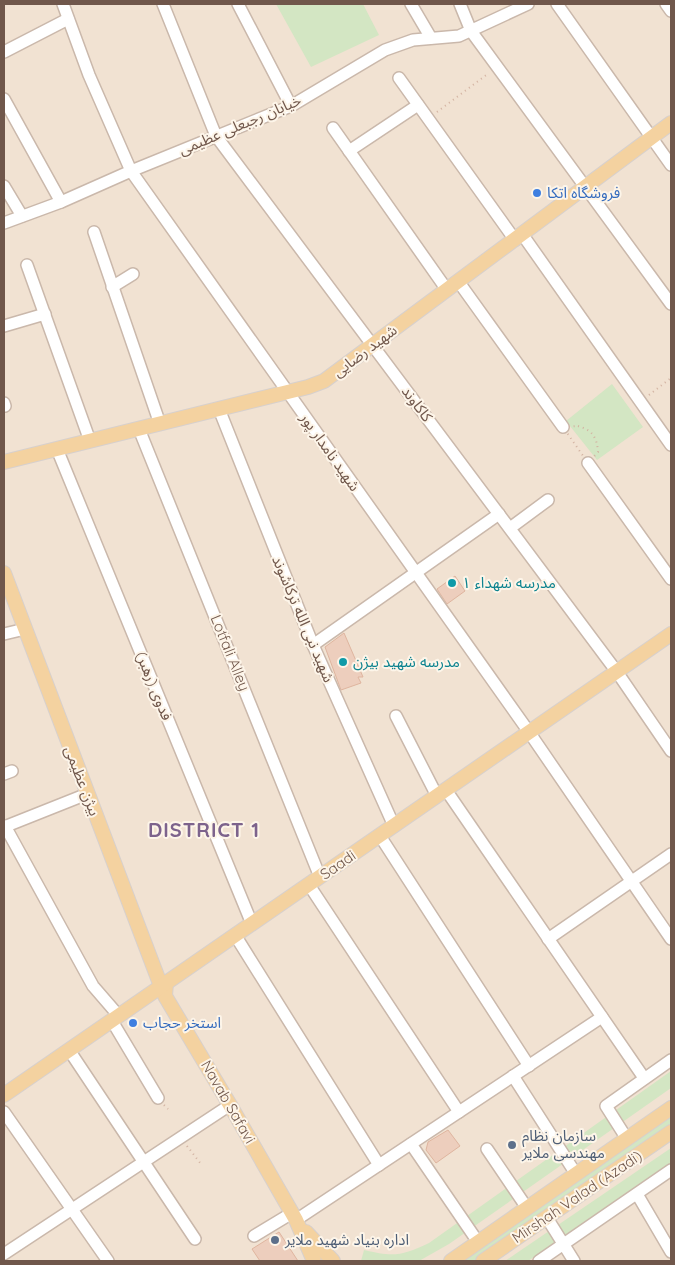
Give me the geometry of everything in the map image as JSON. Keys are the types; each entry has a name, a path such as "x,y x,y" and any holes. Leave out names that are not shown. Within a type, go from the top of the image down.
{"main road":[{"name":"شهید رضایی","path":"4,462 308,387 324,381 671,123"},
{"name":"بیژن عظیمی","path":"4,573 159,981 166,983"},
{"name":"Saadi","path":"4,1095 671,634"},
{"name":"Navab Safavi","path":"166,983 165,996 294,1217"},
{"name":"Mirshah Valad (Azadi)","path":"451,1261 671,1108"},
{"name":"Mirshah Valad (Azadi)","path":"483,1261 671,1132"},
{"path":"294,1217 314,1261"},
{"path":"294,1217 333,1261"}],"street":[{"name":"شهید نامدار پور","path":"63,4 89,75 132,170 529,732 671,940"},
{"name":"کاکاوند","path":"163,4 216,136 618,672 671,751"},
{"path":"238,4 291,106"},
{"path":"411,4 431,38"},
{"path":"460,4 471,31 671,304"},
{"name":"خیابان رجبعلی عظیمی","path":"4,223 61,202 132,170 291,106 385,50 413,40 458,36 528,4"},
{"path":"557,4 671,165"},
{"path":"666,4 671,12"},
{"path":"4,52 68,19"},
{"path":"398,78 671,445"},
{"path":"4,99 61,202"},
{"path":"349,151 418,105"},
{"path":"333,128 563,427"},
{"path":"4,186 22,216"},
{"path":"94,232 160,424"},
{"path":"27,265 90,441"},
{"path":"112,287 133,274"},
{"path":"4,326 45,314"},
{"name":"شهید نبی الله ترکاشوند","path":"218,409 313,645 394,826"},
{"name":"Lotfali Alley","path":"139,429 314,881 459,1112"},
{"name":"فدوی (رهبر)","path":"57,449 252,924"},
{"path":"588,463 671,579"},
{"path":"510,528 548,500"},
{"path":"313,645 499,514"},
{"path":"4,634 25,629"},
{"path":"396,716 442,793 548,938 644,1078"},
{"path":"87,794 5,826 93,986 115,1018 158,1098"},
{"path":"380,836 529,1066"},
{"path":"548,938 671,854"},
{"path":"235,935 379,1165"},
{"path":"254,1236 294,1217 379,1165 602,1017"},
{"path":"69,1050 195,1239"},
{"path":"627,1139 606,1106 671,1060"},
{"path":"513,1076 576,1174"},
{"path":"8,1261 4,1254 230,1105"},
{"path":"4,1112 108,1261"},
{"path":"411,1144 478,1242"},
{"path":"487,1149 527,1208"},
{"path":"539,1261 671,1170"},
{"path":"637,1194 671,1252"},
{"path":"547,1218 574,1261"}],"path":[{"path":"427,118 497,67"},
{"path":"640,401 671,378"},
{"path":"578,426 589,429 597,441 598,452 588,463 563,427 578,426"},
{"path":"180,1138 201,1164"}],"shaded area":[{"path":"4,4 671,4 671,1261 4,1261"}],"green space":[{"path":"276,4 363,4 379,35 311,67"},
{"path":"612,384 643,427 597,460 566,421"},
{"path":"671,1071 671,1088 449,1244 419,1261 361,1261 364,1250 383,1254 397,1254 412,1251 429,1243"},
{"path":"671,1114 671,1124 476,1261 458,1261"},
{"path":"671,1148 671,1166 528,1261 505,1261"}],"building":[{"name":"مدرسه شهداء ۱","path":"455,576 465,591 447,604 437,589"},
{"name":"مدرسه شهید بیژن","path":"344,633 363,677 358,677 361,683 341,690 325,647"},
{"path":"448,1130 460,1146 436,1163 426,1150 428,1142"},
{"name":"اداره بنیاد شهید ملایر","path":"279,1232 298,1261 260,1261 252,1249"}],"place":[{"name":"فروشگاه اتکا","path":"537,193"},
{"name":"مدرسه شهداء ۱","path":"452,583"},
{"name":"مدرسه شهید بیژن","path":"343,662"},
{"name":"استخر حجاب","path":"133,1023"},
{"name":"سازمان نظام مهندسی ملایر","path":"512,1145"},
{"name":"اداره بنیاد شهید ملایر","path":"275,1240"}],"district":[{"name":"DISTRICT 1","path":"204,830"}]}
